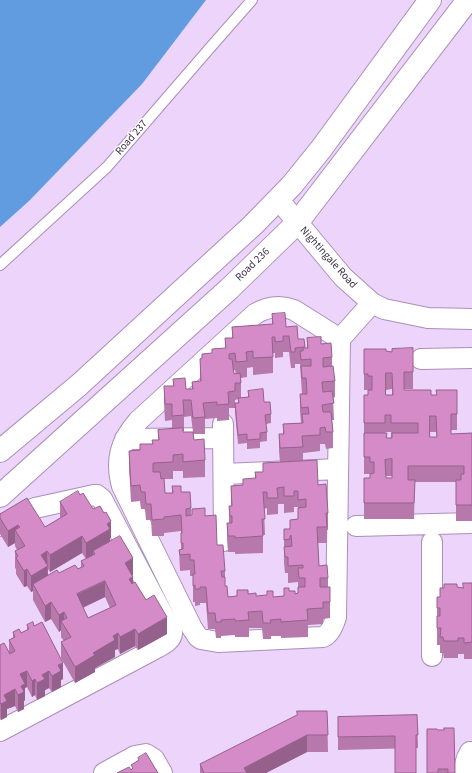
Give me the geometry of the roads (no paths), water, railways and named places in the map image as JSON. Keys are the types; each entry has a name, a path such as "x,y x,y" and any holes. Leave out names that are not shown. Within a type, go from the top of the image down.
{"street":[{"path":"0,451 79,385 253,225 292,185 321,149 430,0"},
{"name":"Road 236","path":"0,496 229,289 297,224 468,0"},
{"name":"Nightingale Road","path":"278,199 297,224 343,278 372,303 384,309 428,318 472,319"},
{"path":"340,339 294,310 278,307 261,311 255,314 138,421 125,439 119,456 119,476 122,486 192,628 201,639 227,642 323,637 328,634 333,625 336,617 340,339 372,303"},
{"path":"421,359 472,358"},
{"path":"125,439 223,431 224,542"},
{"path":"224,474 338,469"},
{"path":"0,526 35,508 94,494 102,498 119,547 172,632 172,637 169,640 153,650 0,731"},
{"path":"356,526 472,524"},
{"path":"432,542 432,656"},
{"path":"432,591 452,591"},
{"path":"465,773 466,757 470,752 472,752"},
{"path":"104,773 135,756 146,754 154,759 162,773"}],"lane":[{"name":"Road 237","path":"0,265 108,167 208,49 252,0"}],"water":[{"path":"0,0 206,0 142,84 29,201 0,227"}]}
